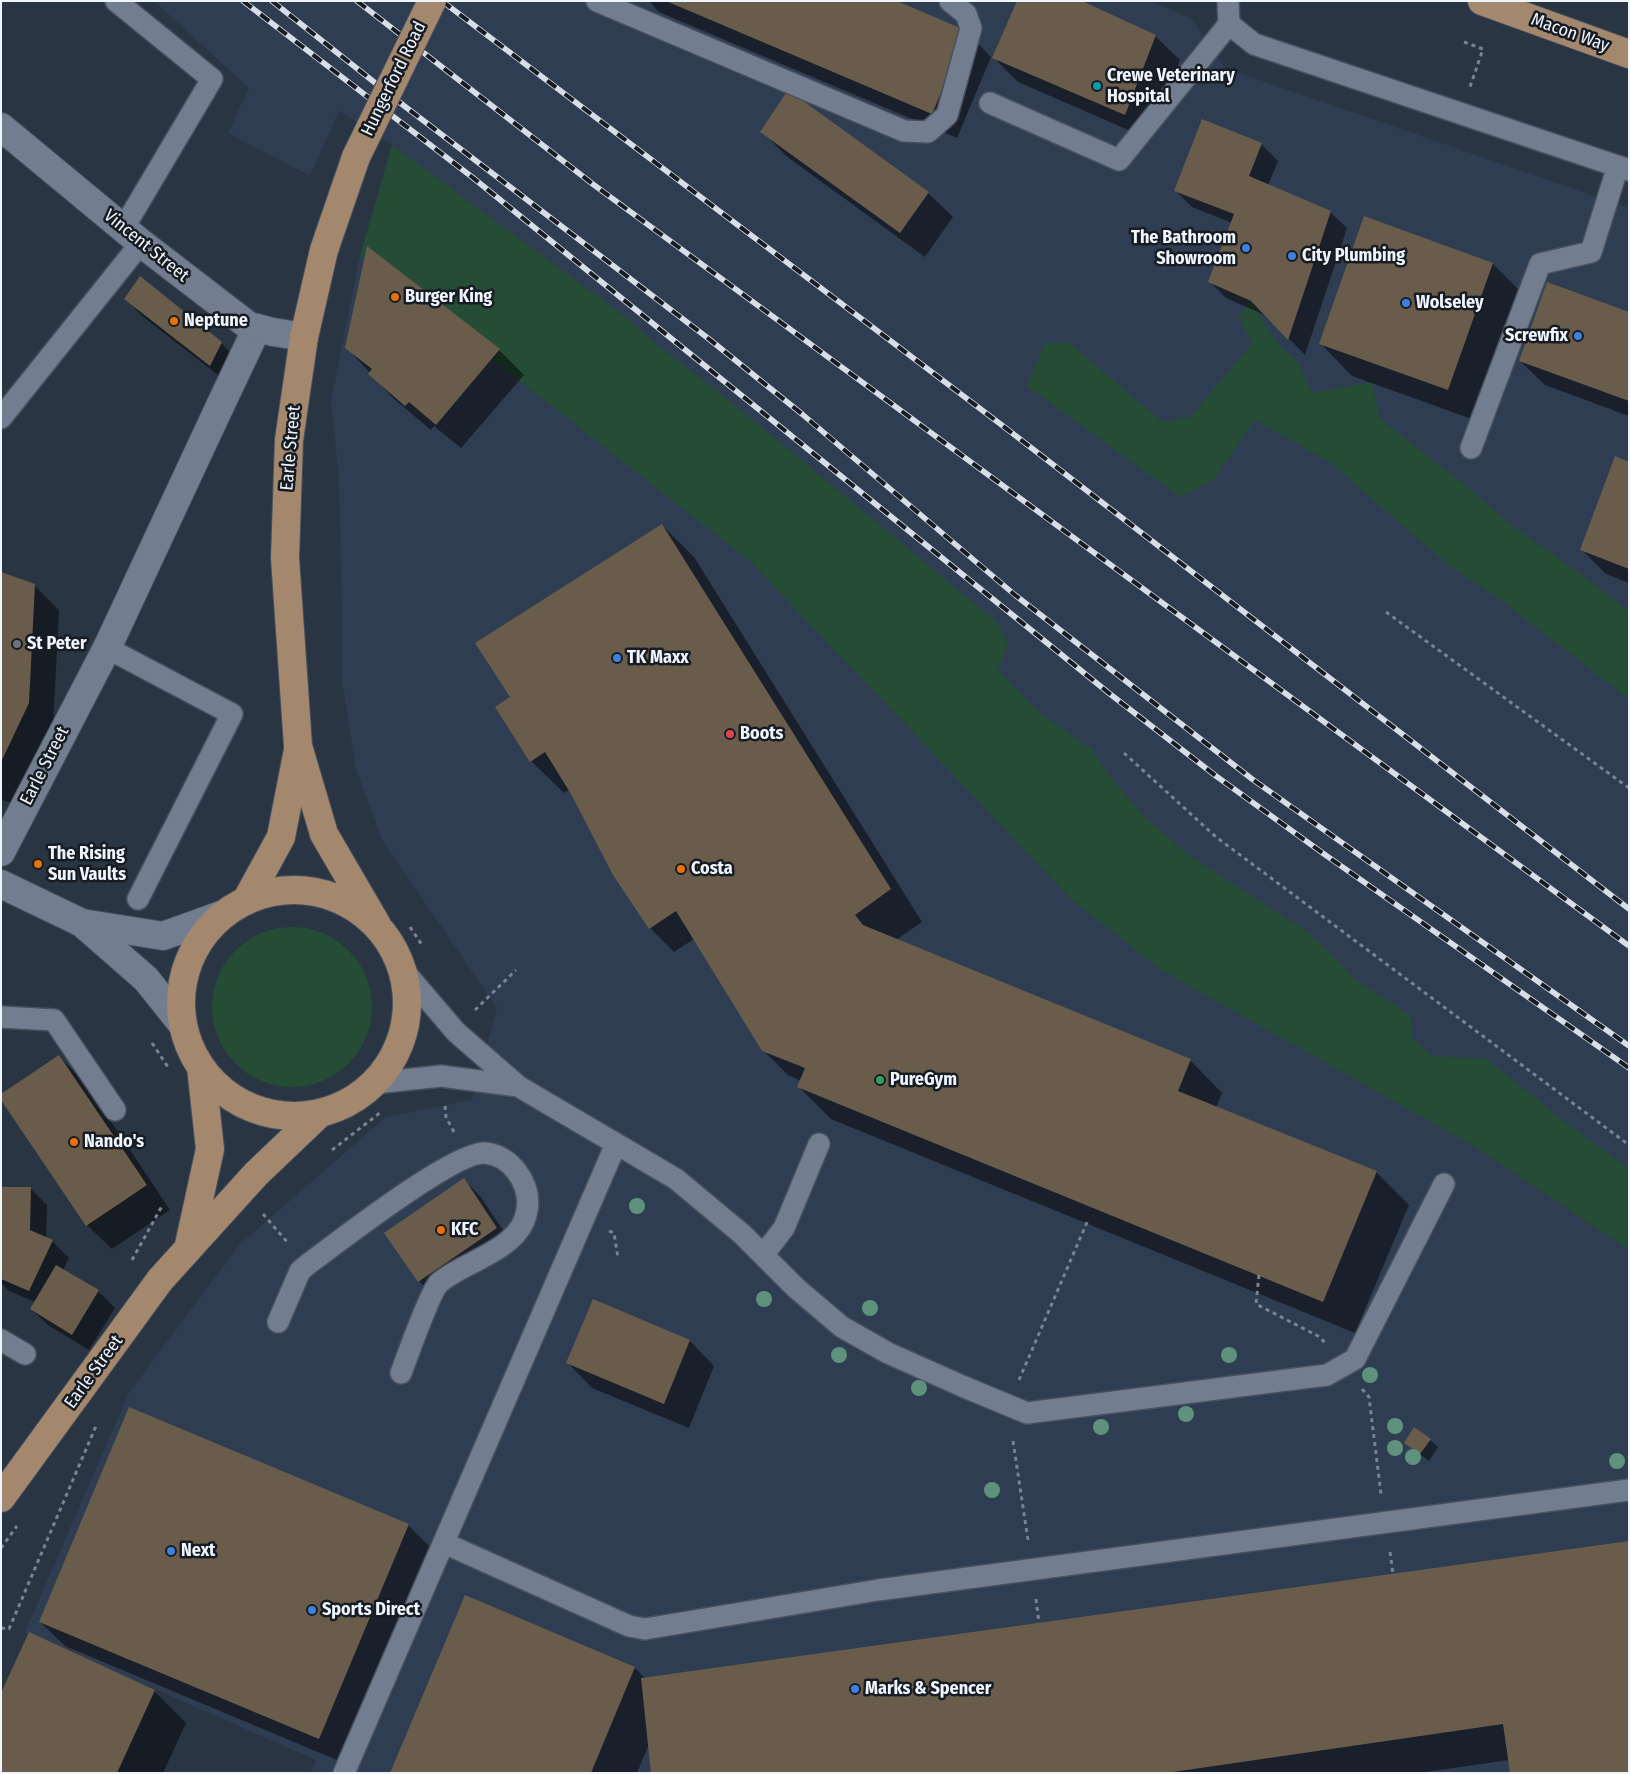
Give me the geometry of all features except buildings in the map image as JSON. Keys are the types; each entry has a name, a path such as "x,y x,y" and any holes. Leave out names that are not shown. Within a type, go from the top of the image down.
{"main road":[{"name":"Hungerford Road","path":"356,157 432,1"},
{"name":"Macon Way","path":"1482,1 1629,54"},
{"name":"Earle Street","path":"356,157 324,250 304,337 289,440 285,558 298,746 324,834 377,925"},
{"name":"Earle Street","path":"188,1246 210,1148 200,1067 189,1046 182,1024 181,993 188,963 203,936 235,907 281,837 298,746"},
{"path":"200,1067 223,1092 252,1109 285,1116 319,1114 349,1103 375,1083 394,1059 404,1030 408,1000 403,970 392,946 377,925 348,904 315,892 280,891 235,907"},
{"name":"Earle Street","path":"1,1498 160,1280 188,1246 256,1174 319,1114"}],"street":[{"name":"Vincent Street","path":"1,127 132,236 248,326 304,337"},
{"name":"Earle Street","path":"1,852 106,648 257,328"},
{"path":"1,884 82,923 146,978 182,1024"},
{"path":"82,923 162,936 235,907"}],"lane":[{"path":"1,418 132,236 212,80 116,1"},
{"path":"597,1 904,132 928,132 947,115 971,28 966,14 950,1"},
{"path":"990,103 1119,160 1230,24 1228,1"},
{"path":"1230,24 1254,44 1624,168 1591,252 1540,264 1471,448"},
{"path":"106,648 232,714 138,899"},
{"path":"403,970 463,1023 518,1086 676,1179 742,1234 796,1288 842,1327 888,1354 1026,1413 1309,1379 1327,1375 1355,1359 1444,1184"},
{"path":"1,1017 54,1020 115,1110"},
{"path":"375,1083 441,1076 518,1086"},
{"path":"344,1773 616,1144"},
{"path":"763,1255 784,1228 819,1144"},
{"path":"278,1322 300,1272 307,1265 415,1186 469,1156 485,1153 505,1160 514,1168 526,1185 528,1202 523,1223 503,1246 438,1284 400,1373"},
{"path":"1,1340 25,1354"},
{"path":"444,1543 621,1622 645,1629 878,1590 1629,1490"}],"path":[{"path":"1461,114 1483,49 1464,42"},
{"path":"1386,612 1629,788"},
{"path":"1124,753 1216,837 1629,1145"},
{"path":"405,919 425,950"},
{"path":"463,1023 516,970"},
{"path":"327,1154 388,1107"},
{"path":"259,1210 307,1265"},
{"path":"1259,1275 1256,1304 1320,1337 1369,1398 1393,1574"},
{"path":"1,1628 9,1629 97,1421 90,1428"},
{"path":"1,1548 19,1524"}],"shaded area":[{"path":"154,1 1151,1 1192,19 1225,68 1629,208 1629,1773 311,1773 316,1760 25,1632 129,1393 239,1245 386,1117 472,1100 497,1008 382,840 356,769 342,681 339,478 331,401 360,256 392,145 339,111 310,176 228,133 249,88"}],"green space":[{"path":"392,145 624,316 998,623 1008,644 998,670 1035,709 1092,750 1108,774 1143,815 1187,854 1311,934 1355,979 1411,1016 1412,1038 1432,1056 1487,1059 1565,1122 1629,1169 1629,1250 1472,1145 1163,971 1072,900 751,562 360,256"},
{"path":"1251,301 1275,341 1299,364 1312,393 1372,382 1380,419 1461,482 1514,527 1586,578 1629,612 1629,699 1494,595 1450,566 1329,462 1255,420 1213,480 1180,497 1027,386 1045,343 1070,343 1162,422 1190,417 1252,344 1239,317"},
{"path":"300,927 330,936 349,950 359,962 366,976 371,991 371,1023 366,1038 359,1052 349,1064 337,1074 315,1084 300,1087 284,1087 269,1084 247,1074 225,1052 213,1023 212,999 215,984 225,962 247,940 276,928"}],"railway":[{"path":"243,1 472,177 1110,694 1216,776 1629,1068"},
{"path":"272,1 403,105 709,339 802,414 1015,595 1252,779 1629,1046"},
{"path":"357,1 594,185 1629,946"},
{"path":"442,1 1003,426 1629,909"}],"place":[{"name":"Crewe Veterinary Hospital","path":"1097,86"},
{"name":"The Bathroom Showroom","path":"1246,248"},
{"name":"City Plumbing","path":"1292,256"},
{"name":"Burger King","path":"395,297"},
{"name":"Wolseley","path":"1406,303"},
{"name":"Neptune","path":"174,321"},
{"name":"Screwfix","path":"1578,336"},
{"name":"St Peter","path":"17,644"},
{"name":"TK Maxx","path":"617,658"},
{"name":"Boots","path":"730,734"},
{"name":"The Rising Sun Vaults","path":"38,864"},
{"name":"Costa","path":"681,869"},
{"name":"PureGym","path":"880,1080"},
{"name":"Nando's","path":"74,1142"},
{"name":"KFC","path":"441,1230"},
{"name":"Next","path":"171,1551"},
{"name":"Sports Direct","path":"312,1610"},
{"name":"Marks & Spencer","path":"855,1689"}]}
